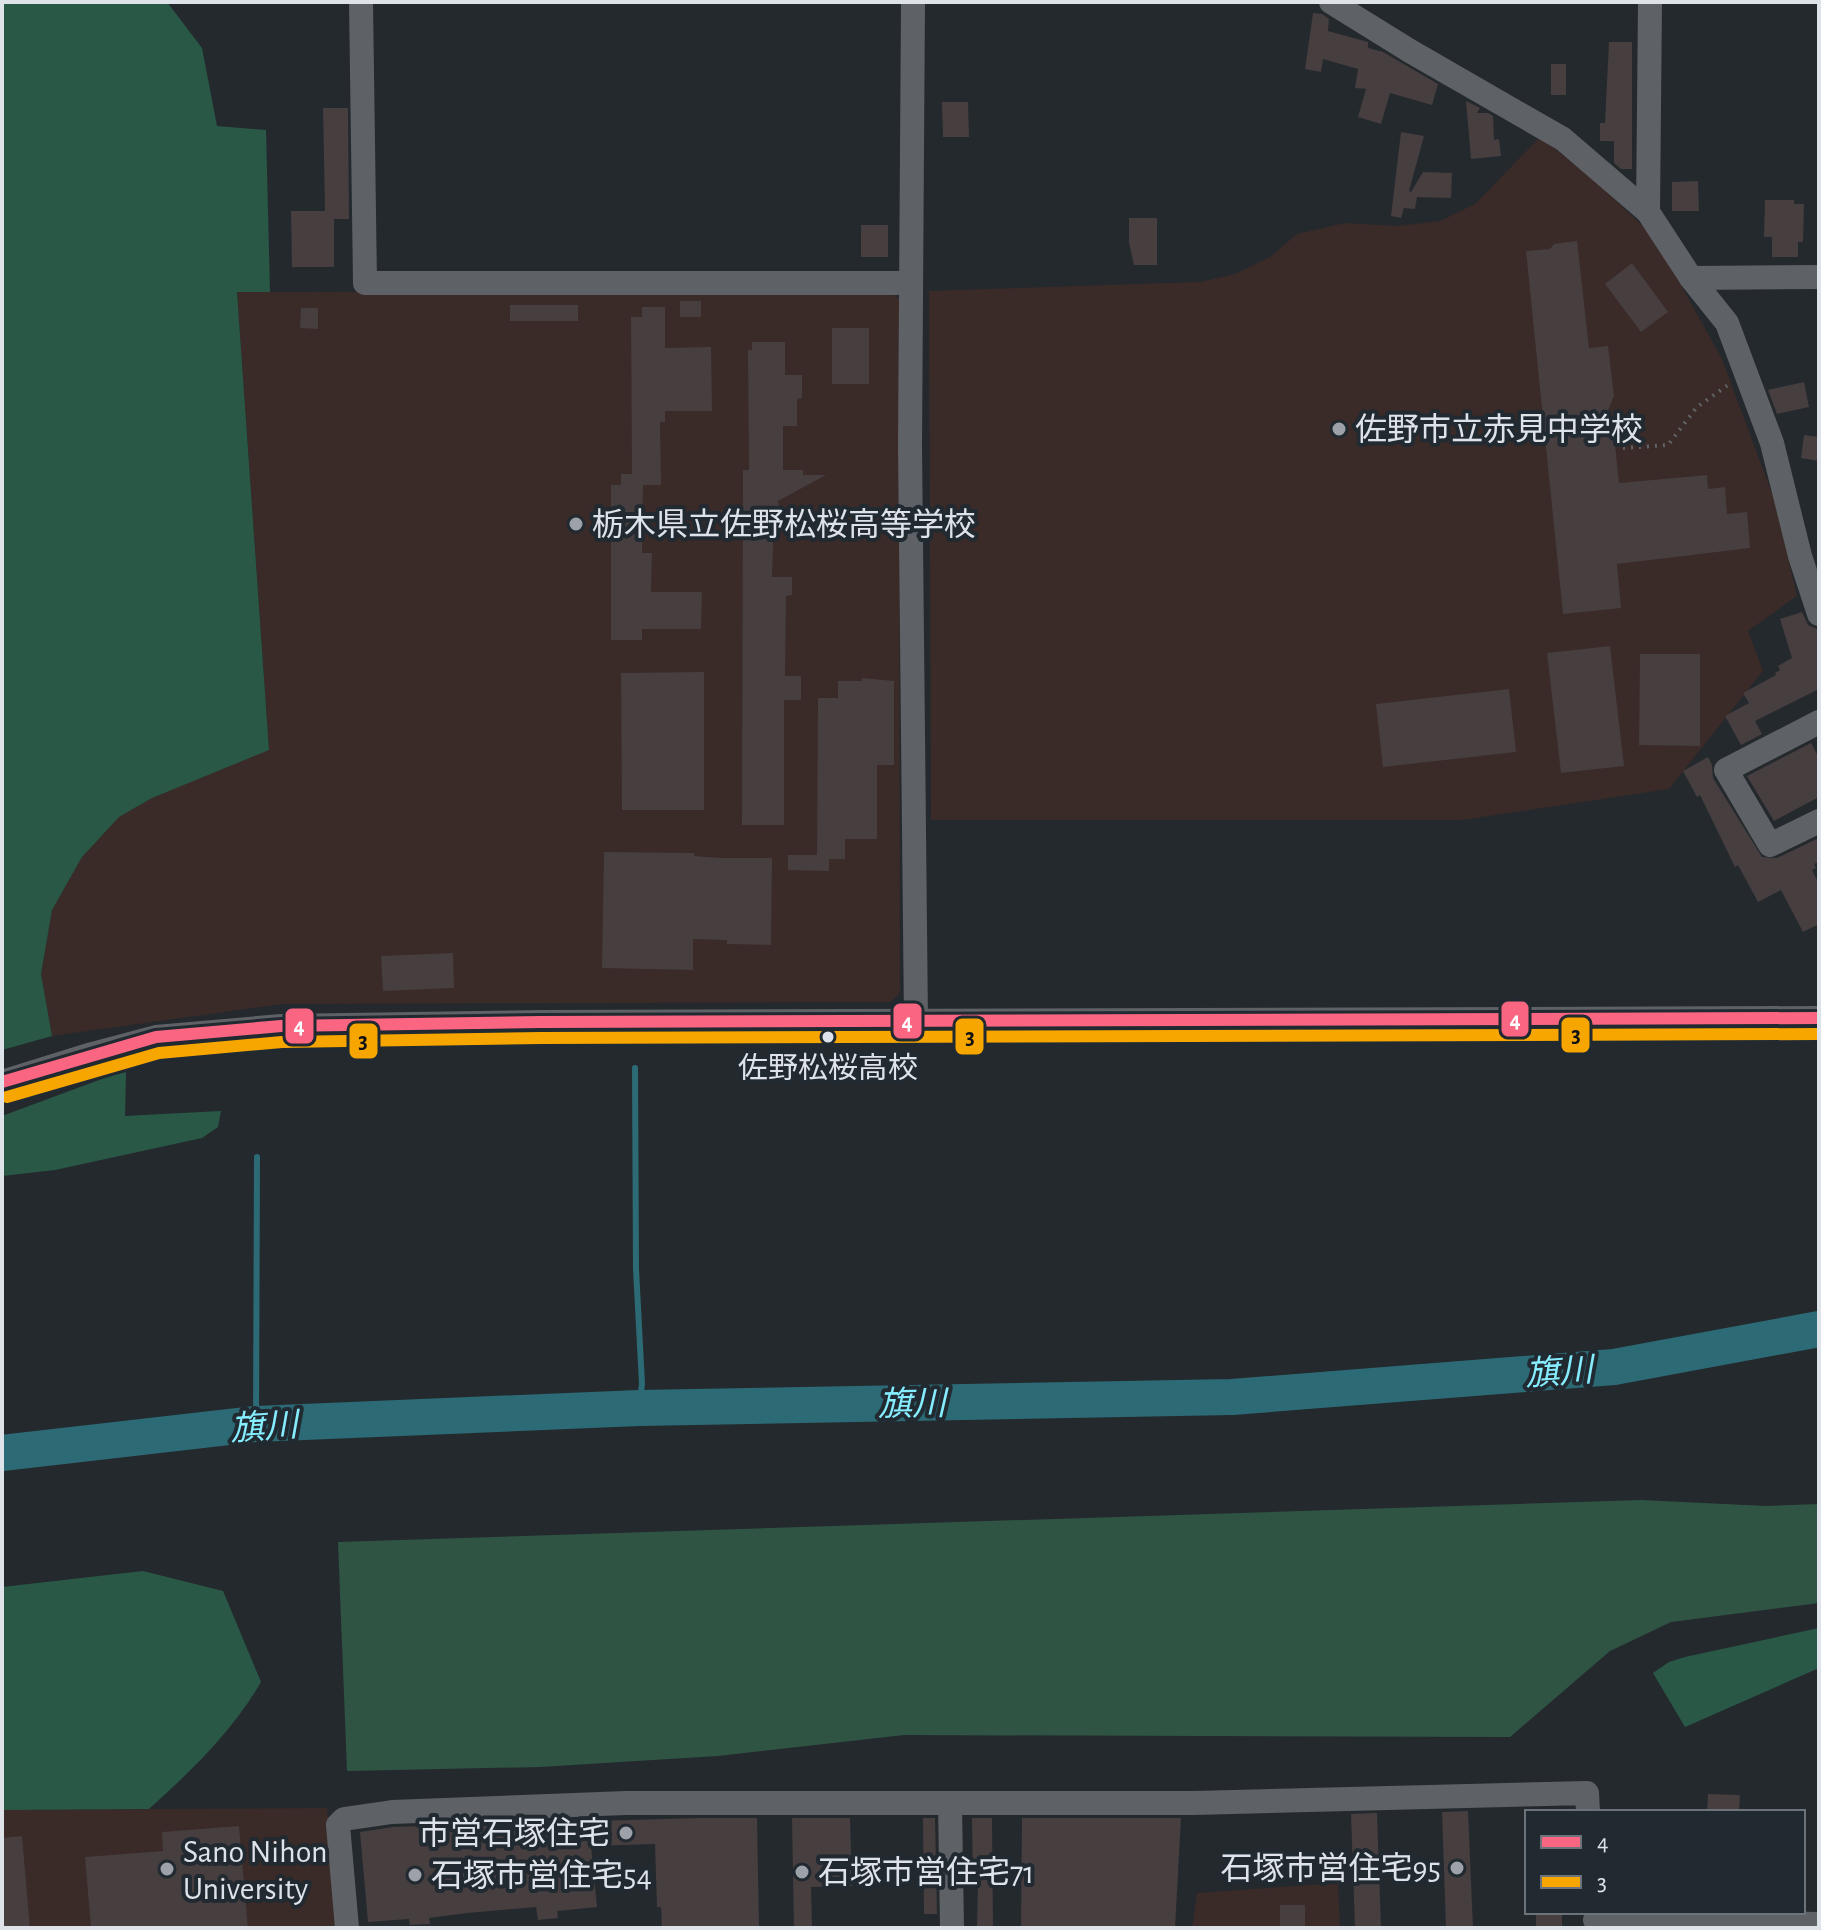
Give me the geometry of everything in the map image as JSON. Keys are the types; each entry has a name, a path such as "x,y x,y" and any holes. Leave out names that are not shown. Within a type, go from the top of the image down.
{"street":[{"path":"361,2 365,283 910,283"},
{"path":"913,2 910,283 916,1022"},
{"path":"1331,2 1563,139 1648,212 1691,278 1727,323 1772,443 1800,556 1819,614"},
{"path":"1648,212 1650,2"},
{"path":"1691,278 1819,277"},
{"path":"1819,722 1726,770 1770,845 1819,821"},
{"path":"2,1082 156,1037 216,1030 313,1025 1819,1018"},
{"path":"347,1928 338,1825 344,1819 392,1812 626,1803 1194,1803 1587,1793 1588,1810"},
{"path":"950,1803 952,1928"},
{"path":"1595,1920 1819,1924"}],"path":[{"path":"1623,448 1668,445 1697,407 1746,372"}],"shaded area":[{"name":"佐野市立赤見中学校","path":"1540,137 1594,180 1649,232 1682,287 1722,359 1774,499 1797,596 1748,631 1763,671 1669,789 1462,820 931,820 929,291 1200,282 1235,274 1270,257 1297,234 1345,223 1398,226 1440,221 1475,204"},
{"name":"栃木県立佐野松桜高等学校","path":"890,291 899,299 900,993 891,1002 282,1004 52,1036 41,974 52,910 82,857 119,817 152,798 269,749 237,292"},
{"name":"Sano Nihon University","path":"327,1808 338,1928 2,1928 2,1810"},
{"path":"1338,1883 1340,1928 1192,1928 1197,1893"}],"green space":[{"path":"2,2 167,2 202,48 217,126 266,130 270,292 237,292 269,750 152,798 119,817 82,857 52,910 41,974 52,1036 2,1050"},
{"path":"126,1070 125,1116 221,1111 218,1127 202,1138 55,1170 2,1176 2,1116"},
{"path":"1641,1500 1766,1506 1819,1504 1819,1603 1671,1622 1610,1651 1510,1737 904,1735 718,1756 540,1767 347,1771 338,1542"},
{"path":"143,1571 223,1591 261,1682 224,1734 149,1809 2,1810 2,1587"},
{"path":"1819,1628 1819,1668 1685,1727 1653,1673 1669,1662 1685,1657"}],"building":[{"path":"1313,13 1329,19 1328,31 1368,42 1368,48 1383,52 1438,84 1432,105 1390,93 1381,124 1358,117 1366,89 1355,88 1358,69 1323,59 1321,72 1305,69"},
{"path":"1609,42 1632,42 1632,169 1621,169 1614,163 1614,141 1600,141 1600,123 1605,123"},
{"path":"1551,64 1566,64 1566,95 1551,95"},
{"path":"1466,101 1480,108 1477,113 1493,116 1494,140 1499,139 1501,156 1471,159"},
{"path":"942,102 968,102 969,137 943,137"},
{"path":"323,108 348,108 349,219 334,219 334,267 292,267 291,211 325,211"},
{"path":"1401,132 1424,136 1409,191 1423,172 1452,173 1451,198 1417,197 1415,209 1404,208 1401,218 1391,216"},
{"path":"1698,181 1699,211 1672,211 1672,182"},
{"path":"1765,200 1794,200 1794,204 1804,204 1803,242 1798,242 1798,257 1772,257 1772,237 1764,237"},
{"path":"1129,218 1157,218 1157,265 1134,265 1129,243"},
{"path":"861,225 888,225 888,257 861,257"},
{"path":"1577,241 1589,348 1608,346 1614,396 1597,437 1614,435 1619,483 1707,475 1708,489 1725,487 1727,514 1747,512 1750,548 1617,564 1621,608 1563,614 1526,251 1550,249 1554,244"},
{"path":"1632,263 1668,312 1641,332 1605,284"},
{"path":"680,301 701,301 701,317 680,317"},
{"path":"510,305 578,305 578,321 510,321"},
{"path":"642,307 665,307 665,348 711,347 712,411 665,411 665,422 660,422 661,485 643,485 642,553 652,553 651,592 702,592 701,629 642,629 642,640 611,640 611,485 621,485 621,474 632,474 631,317 642,317"},
{"path":"301,308 318,308 318,329 300,328"},
{"path":"832,328 869,328 869,384 832,384"},
{"path":"752,342 785,342 785,375 802,375 802,398 797,399 797,426 783,426 783,470 803,470 803,475 826,475 778,501 780,510 774,510 772,577 792,577 792,595 786,596 785,676 801,676 801,700 784,700 784,825 742,825 743,470 749,470 748,350 752,350"},
{"path":"1804,382 1809,407 1777,414 1768,390"},
{"path":"1804,435 1819,437 1819,461 1801,458"},
{"path":"1802,612 1808,625 1819,633 1819,689 1755,721 1762,734 1741,745 1725,716 1749,703 1743,693 1776,675 1780,670 1778,666 1792,658 1780,619"},
{"path":"1610,646 1624,766 1561,773 1547,653"},
{"path":"1640,654 1700,654 1700,746 1639,745"},
{"path":"704,672 704,810 622,810 621,673"},
{"path":"862,678 894,681 894,765 877,765 877,839 845,839 845,859 829,859 829,871 788,870 788,855 817,855 818,698 838,698 838,681 862,681"},
{"path":"1509,689 1516,752 1383,767 1376,704"},
{"path":"1811,743 1819,758 1819,797 1774,821 1747,776"},
{"path":"1708,757 1713,778 1762,857 1777,858 1819,838 1819,862 1814,864 1816,868 1812,870 1819,884 1819,924 1803,932 1781,890 1758,902 1738,865 1735,867 1700,795 1697,797 1683,771"},
{"path":"604,852 772,858 771,945 693,939 693,970 602,968"},
{"path":"453,953 454,988 383,991 381,956"},
{"path":"1708,1794 1740,1795 1739,1810 1707,1810"},
{"name":"石塚市営住宅95","path":"1468,1811 1473,1928 1446,1928 1442,1812"},
{"path":"1377,1813 1381,1928 1355,1928 1351,1814"},
{"path":"757,1818 759,1928 662,1928 661,1907 657,1907 655,1844 591,1846 597,1907 557,1911 558,1918 538,1920 536,1907 429,1918 430,1924 410,1925 409,1919 368,1922 360,1832 393,1827"},
{"path":"792,1818 850,1818 852,1886 811,1887 812,1927 794,1928"},
{"path":"923,1818 935,1818 937,1914 924,1914"},
{"path":"972,1818 992,1818 993,1928 977,1928 978,1884 973,1884"},
{"path":"1022,1818 1181,1818 1175,1928 1021,1928"},
{"path":"239,1826 248,1928 91,1928 85,1857 163,1851 162,1832"},
{"path":"22,1836 30,1928 2,1928 2,1838"},
{"path":"1280,1905 1305,1905 1305,1928 1280,1928"},
{"path":"1536,1914 1562,1914 1562,1928 1536,1928"}],"waterway":[{"path":"635,1068 636,1269 642,1384 639,1408"},
{"path":"256,1424 257,1157"},
{"name":"旗川","path":"2,1453 256,1424 639,1408 1232,1397 1614,1367 1819,1329"}],"transit line":[{"name":"4","path":"2,1082 156,1037 281,1026 541,1022 1819,1018"},
{"name":"3","path":"7,1097 159,1053 282,1042 541,1038 1819,1034"}],"place":[{"name":"佐野市立赤見中学校","path":"1339,429"},
{"name":"栃木県立佐野松桜高等学校","path":"576,524"},
{"name":"佐野松桜高校","path":"828,1037"},
{"name":"市営石塚住宅","path":"626,1833"},
{"name":"石塚市営住宅95","path":"1457,1868"},
{"name":"Sano Nihon University","path":"167,1869"},
{"name":"石塚市営住宅71","path":"802,1872"},
{"name":"石塚市営住宅54","path":"415,1875"}]}
